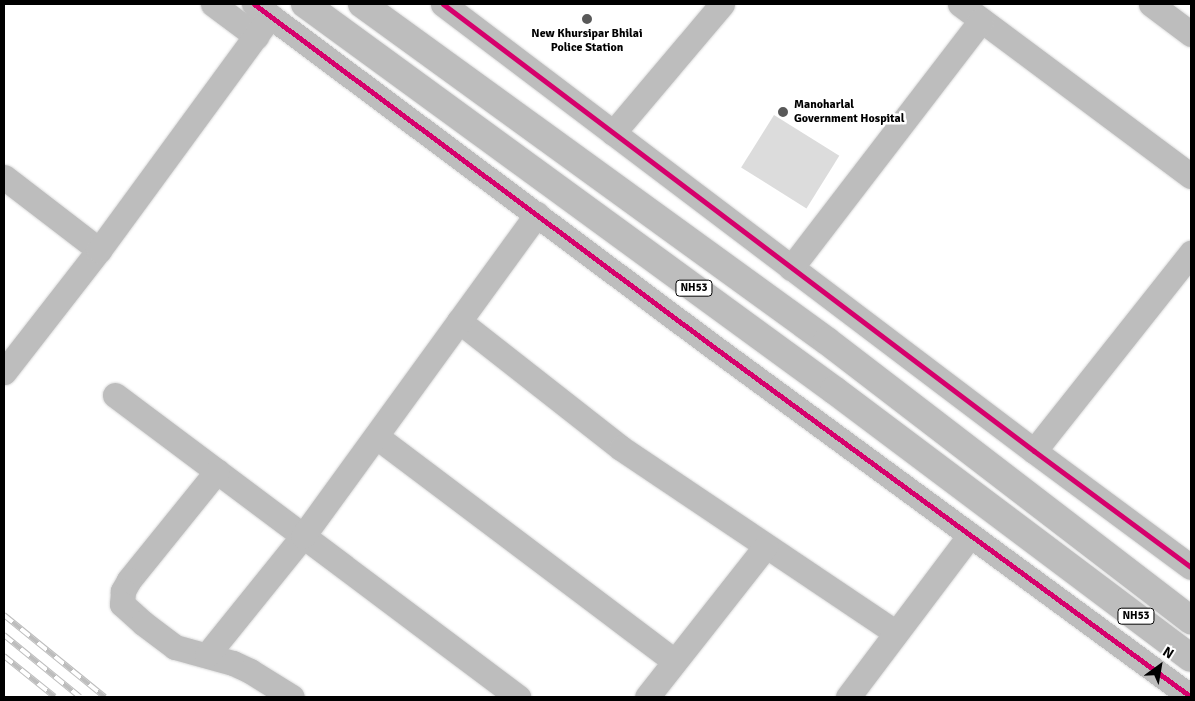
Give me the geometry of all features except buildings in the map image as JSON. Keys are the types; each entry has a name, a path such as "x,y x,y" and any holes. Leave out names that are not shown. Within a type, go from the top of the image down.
{"highway":[{"name":"NH53","path":"305,4 834,390 1191,658"},
{"name":"NH53","path":"362,4 827,341 1191,620"}],"street":[{"path":"213,4 256,36"},
{"path":"613,133 722,4"},
{"path":"960,4 1191,176"},
{"path":"1151,4 1191,34"},
{"path":"449,6 791,268 1191,567"},
{"path":"4,372 99,250 256,36 262,10 1191,697"},
{"path":"791,268 981,20"},
{"path":"4,177 99,250"},
{"path":"207,654 303,536 536,214"},
{"path":"1034,451 1191,253"},
{"path":"460,321 622,448 896,633"},
{"path":"114,395 518,697"},
{"path":"376,437 674,661"},
{"path":"216,471 129,580 121,598 122,604 126,610 175,647 207,654 250,671 292,697"},
{"path":"848,697 970,535"},
{"path":"647,697 766,546"}],"railway":[{"path":"4,615 105,697"},
{"path":"4,635 80,697"},
{"path":"4,656 55,697"}],"cycle path":[{"path":"254,4 711,345 1191,697"},
{"path":"443,4 1034,451 1191,567"}],"place":[{"name":"New Khursipar Bhilai Police Station","path":"587,19"},
{"name":"Manoharlal Government Hospital","path":"783,112"}]}
